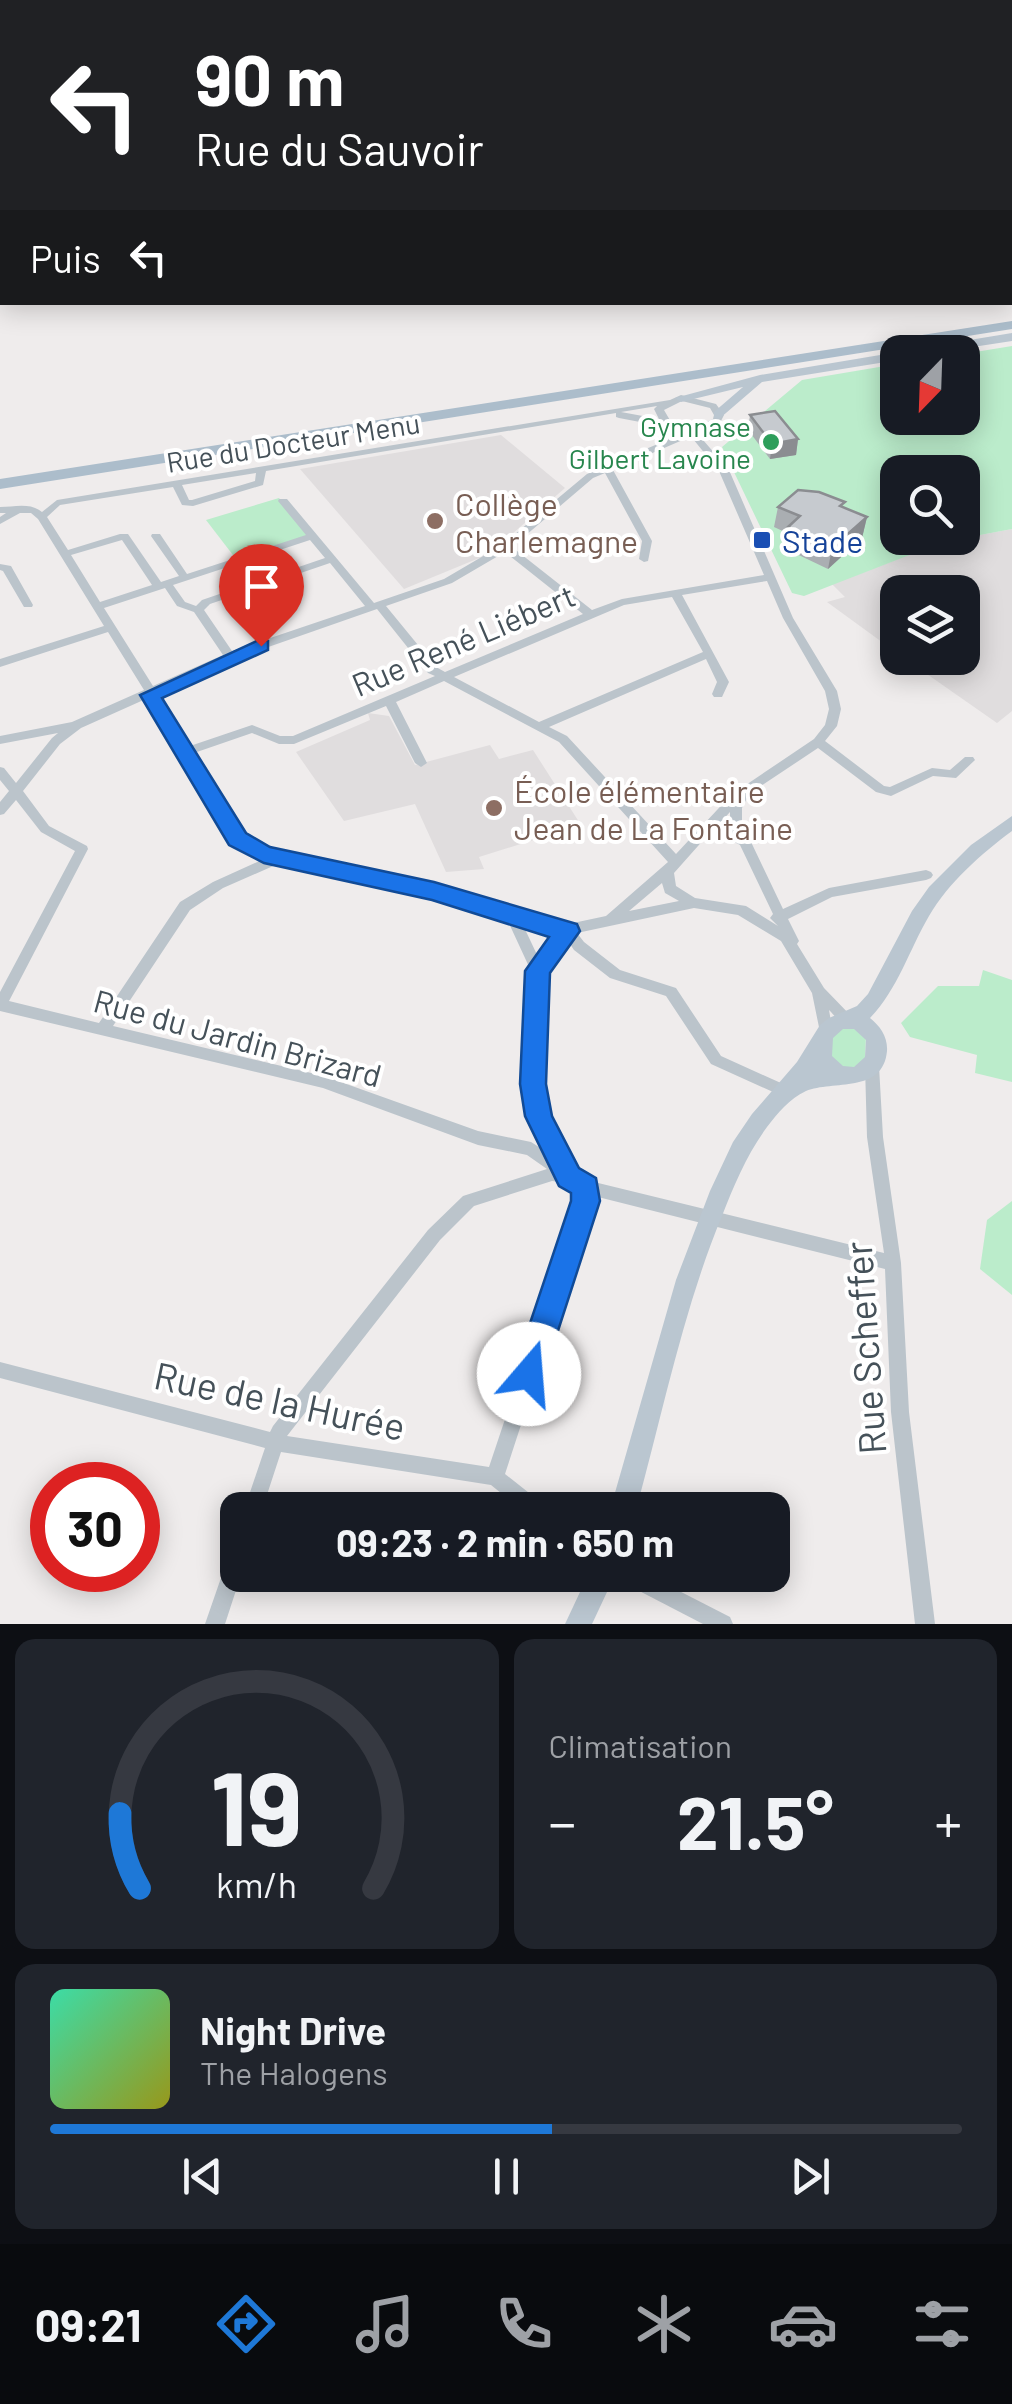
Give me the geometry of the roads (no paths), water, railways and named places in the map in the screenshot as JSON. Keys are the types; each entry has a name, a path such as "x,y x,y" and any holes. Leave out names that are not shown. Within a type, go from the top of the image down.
{"main road":[{"path":"0,484 1012,325"},
{"path":"980,343 1012,338"},
{"path":"674,400 760,379 880,359"},
{"path":"717,420 760,379"},
{"path":"628,1492 708,1217 743,1144 787,1092 830,1024 869,1009 926,904 969,857 1012,822"},
{"path":"787,1092 804,1082 858,1077 872,1066 879,995"},
{"path":"849,1018 868,1027 873,1036"},
{"path":"824,1036 824,1059 842,1076"},
{"path":"578,1624 594,1592"}],"street":[{"name":"Rue du Docteur Menu","path":"42,518 58,504 674,400"},
{"path":"663,443 670,432 659,409 674,400 707,402 717,420"},
{"name":"Rue du Docteur Menu","path":"601,414 688,430"},
{"path":"0,740 77,725 230,656 448,581 506,547 606,467 717,420"},
{"path":"609,921 672,867 722,809 818,742 831,726 834,700 771,576 734,491 712,454 708,438 717,420"},
{"path":"688,430 712,454"},
{"path":"663,443 680,439 701,444"},
{"path":"606,467 647,540 644,559"},
{"path":"176,484 186,503 193,503 260,483 261,471"},
{"path":"284,502 424,662 542,724 574,751 672,867 670,890 694,903 741,910 765,921 795,948"},
{"path":"0,520 22,508"},
{"path":"0,510 22,508 42,518 238,839 279,858 418,887 568,931 694,903"},
{"path":"65,554 124,536 163,586 181,604 198,610 230,656"},
{"path":"156,536 185,578"},
{"path":"97,607 312,536"},
{"path":"506,547 590,614"},
{"path":"198,610 206,602 332,560"},
{"path":"0,567 7,568 28,606"},
{"name":"Rue René Liébert","path":"184,752 252,729 279,740 294,740 590,614 634,599 771,576"},
{"path":"675,592 723,682 718,694"},
{"path":"0,663 110,628"},
{"path":"542,724 709,654"},
{"path":"389,700 421,763"},
{"path":"0,811 56,742 77,725"},
{"path":"818,742 880,790 891,792 932,772 952,774 969,760"},
{"path":"0,770 45,829 82,849 0,1005"},
{"path":"747,792 735,813 746,846 819,992 849,1018"},
{"path":"702,834 727,830 746,846"},
{"path":"103,1029 186,906 218,886 279,858"},
{"path":"765,921 829,893 926,875"},
{"path":"512,917 538,971 534,1099 569,1177"},
{"path":"538,971 568,931"},
{"path":"568,931 579,946 615,974 671,992 716,1060 787,1092"},
{"path":"819,992 824,1036"},
{"name":"Rue du Jardin Brizard","path":"0,1005 324,1082 478,1138 531,1149 586,1187 893,1264"},
{"name":"Rue Scheffer","path":"872,1066 876,1138 893,1264 900,1412 926,1624"},
{"path":"259,1492 279,1432 434,1235 469,1201 552,1174 569,1177"},
{"path":"495,1477 586,1201 586,1187"},
{"name":"Rue de la Hurée","path":"0,1370 276,1442 495,1477 514,1492"},
{"path":"215,1624 226,1592"},
{"path":"662,1592 723,1624"}],"place":[{"name":"Gymnase Gilbert Lavoine","path":"771,442"},
{"name":"Collège Charlemagne","path":"435,521"},
{"name":"Stade","path":"762,540"},
{"name":"École élémentaire Jean de La Fontaine","path":"494,808"}]}
